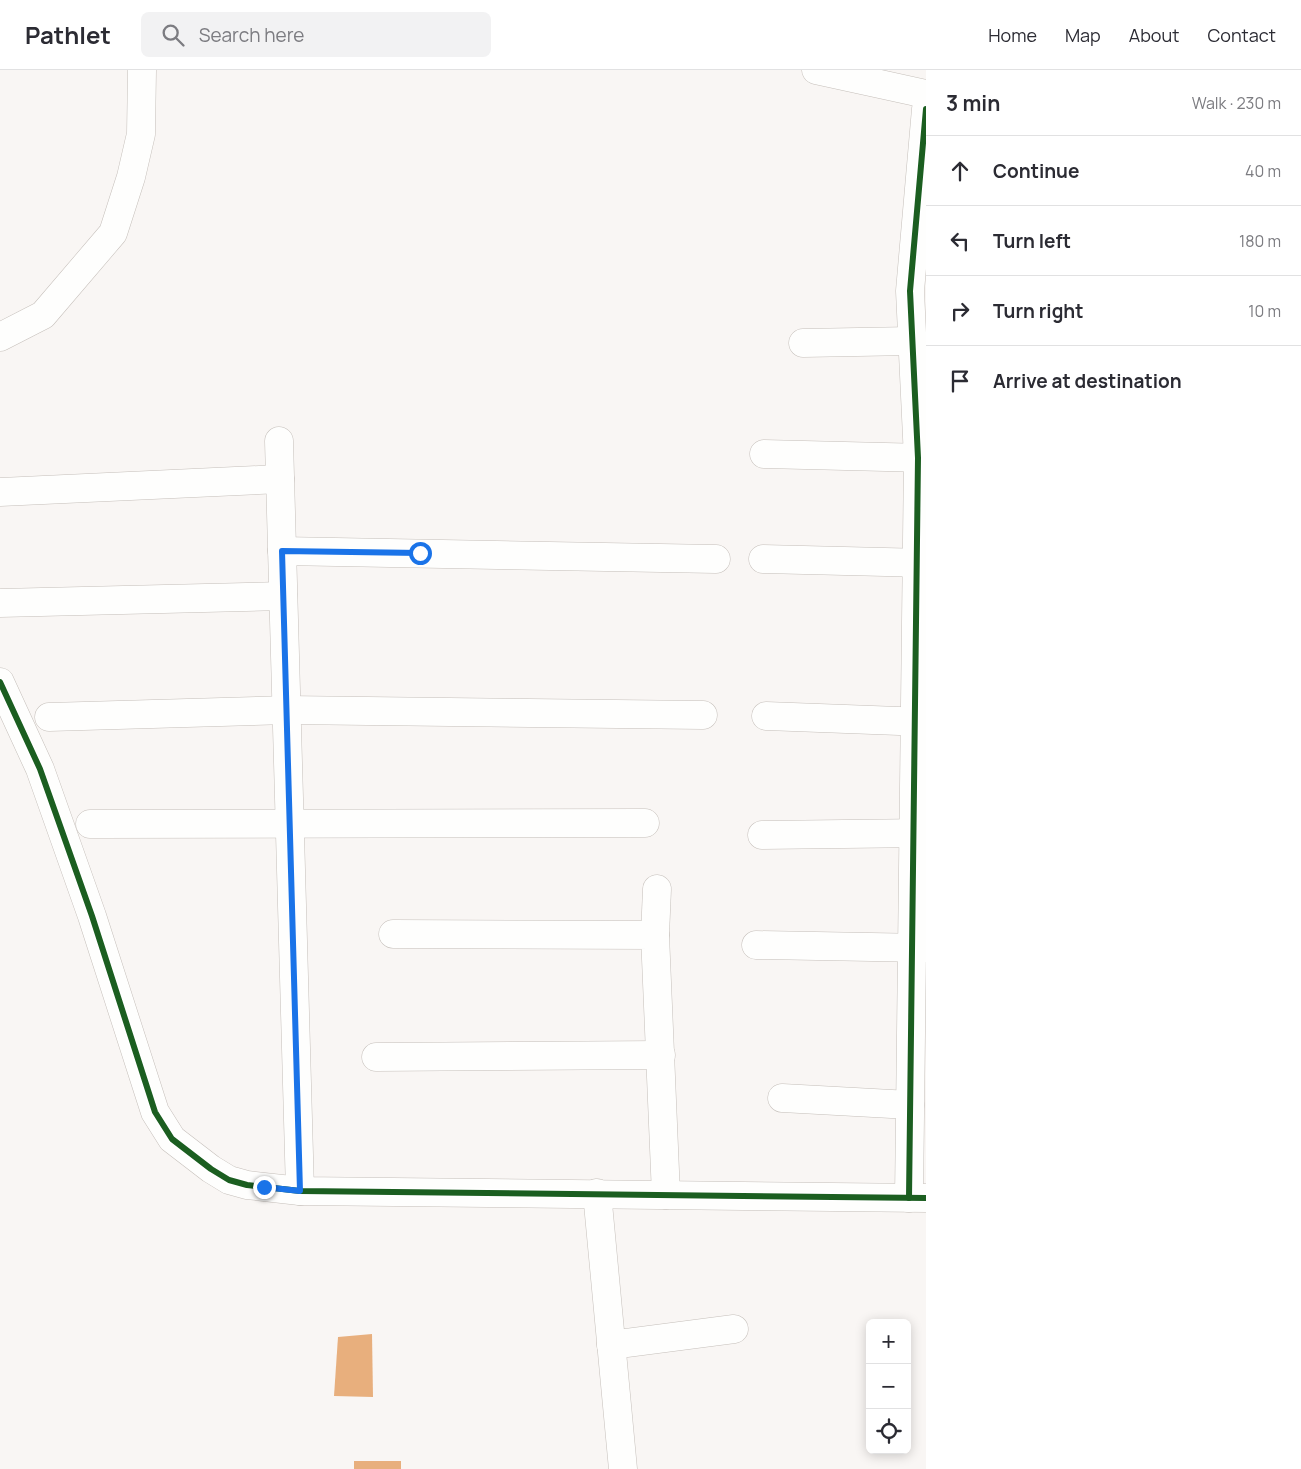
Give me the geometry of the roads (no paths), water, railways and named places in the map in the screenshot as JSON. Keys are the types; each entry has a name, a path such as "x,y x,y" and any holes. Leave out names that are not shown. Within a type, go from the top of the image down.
{"street":[{"path":"0,337 43,315 113,232 131,177 141,134 142,70"},
{"path":"816,70 926,94"},
{"path":"0,682 40,769 92,916 156,1112 172,1139 211,1170 229,1180 247,1185 300,1191 918,1198 910,1105 919,1040 922,458 912,341 910,291 926,109"},
{"path":"803,343 912,341"},
{"path":"279,441 300,1191"},
{"path":"764,454 922,458"},
{"path":"0,492 280,479"},
{"path":"282,551 716,559"},
{"path":"763,560 921,563"},
{"path":"0,603 283,596"},
{"path":"50,717 287,710 703,715"},
{"path":"766,716 920,722"},
{"path":"90,824 645,823"},
{"path":"762,835 920,832"},
{"path":"657,889 655,935 666,1195"},
{"path":"393,934 655,935"},
{"path":"756,945 919,948"},
{"path":"376,1057 661,1055"},
{"path":"782,1098 910,1105"},
{"path":"597,1193 623,1469"},
{"path":"611,1345 734,1329"}]}
